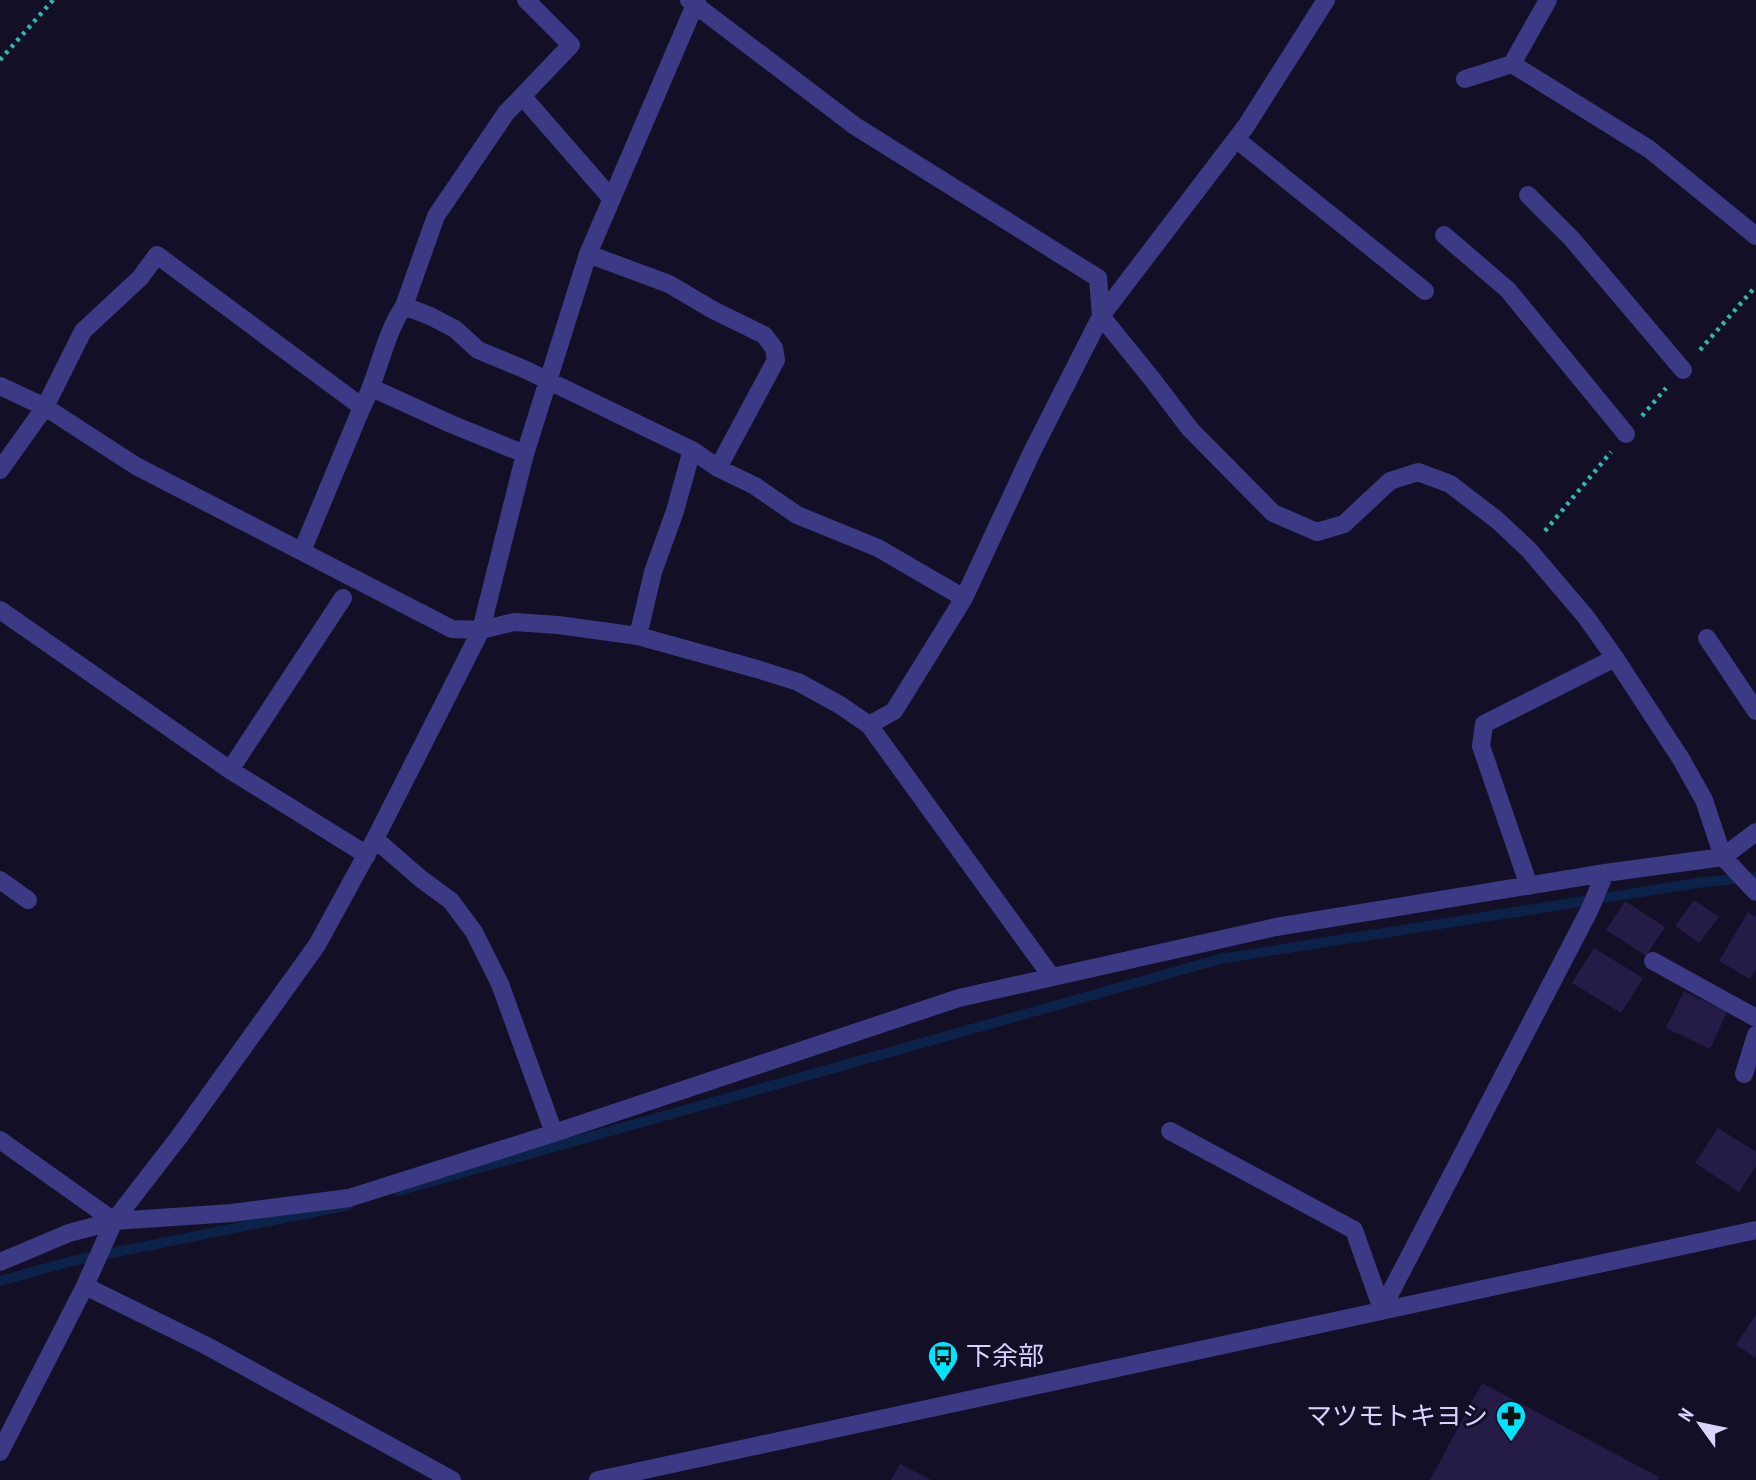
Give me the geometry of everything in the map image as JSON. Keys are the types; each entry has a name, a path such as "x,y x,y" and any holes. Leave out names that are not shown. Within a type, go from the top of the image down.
{"street":[{"path":"302,551 372,388 436,216 506,113 570,45 526,0"},
{"path":"869,725 894,711 964,598 1032,452 1101,316 1236,139 1326,0"},
{"path":"1465,79 1512,64 1548,0"},
{"path":"0,1452 85,1286 114,1221 179,1137 317,945 371,847 481,630 525,454 588,254 693,2 855,126 1098,278 1101,316 1190,429 1273,513 1317,532 1344,524 1390,481 1418,472 1450,484 1497,520 1529,550 1586,617 1615,658 1681,759 1704,800 1723,857 1756,892"},
{"path":"1512,64 1649,149 1756,236"},
{"path":"523,97 611,198"},
{"path":"1236,139 1424,290"},
{"path":"1528,195 1572,239 1683,370"},
{"path":"1444,235 1508,290 1626,433"},
{"path":"588,254 669,284 764,335 775,348 776,360 718,468"},
{"path":"0,470 45,407 83,331 140,278 157,255 362,407"},
{"path":"404,306 455,329 478,350 524,369 692,450 718,468 755,486 797,515 878,548 964,598"},
{"path":"0,386 45,407 136,466 452,629 481,630 514,622 638,636 757,668 798,682 840,705 869,725 1051,976"},
{"path":"372,388 451,425 525,454"},
{"path":"638,636 653,572 675,511 692,450"},
{"path":"230,770 343,598"},
{"path":"2,615 230,770 371,847 451,901 474,932 500,984 554,1133"},
{"path":"1707,638 1756,711"},
{"path":"1529,886 1480,747 1484,724 1615,658"},
{"path":"0,1262 69,1233 114,1221 232,1213 349,1198 960,998 1276,927 1605,873 1723,857 1756,832"},
{"path":"1382,1309 1590,909 1605,873"},
{"path":"0,880 27,900"},
{"path":"1653,961 1756,1018"},
{"path":"1744,1074 1756,1035"},
{"path":"1170,1131 1354,1230 1382,1309"},
{"path":"0,1140 114,1221"},
{"path":"598,1480 1756,1230"},
{"path":"85,1286 207,1346 452,1480"}],"path":[{"path":"0,60 53,0"}],"building":[{"path":"1694,900 1719,917 1699,943 1675,926"},
{"path":"1625,901 1665,927 1646,956 1606,930"},
{"path":"1748,912 1756,917 1756,969 1750,979 1719,961"},
{"path":"1594,948 1643,978 1621,1013 1572,983"},
{"path":"1684,991 1727,1012 1710,1049 1666,1028"},
{"path":"1718,1128 1756,1152 1756,1166 1739,1192 1695,1163"},
{"path":"1756,1314 1756,1358 1736,1345"},
{"path":"1482,1383 1659,1477 1657,1480 1430,1480"},
{"path":"900,1464 931,1480 891,1480"}],"waterway":[{"path":"398,1191 1220,959 1704,882 1756,877"},
{"path":"0,1281 72,1261 349,1205"}],"place":[{"name":"下余部","path":"943,1383"},
{"name":"マツモトキヨシ","path":"1511,1443"}]}
